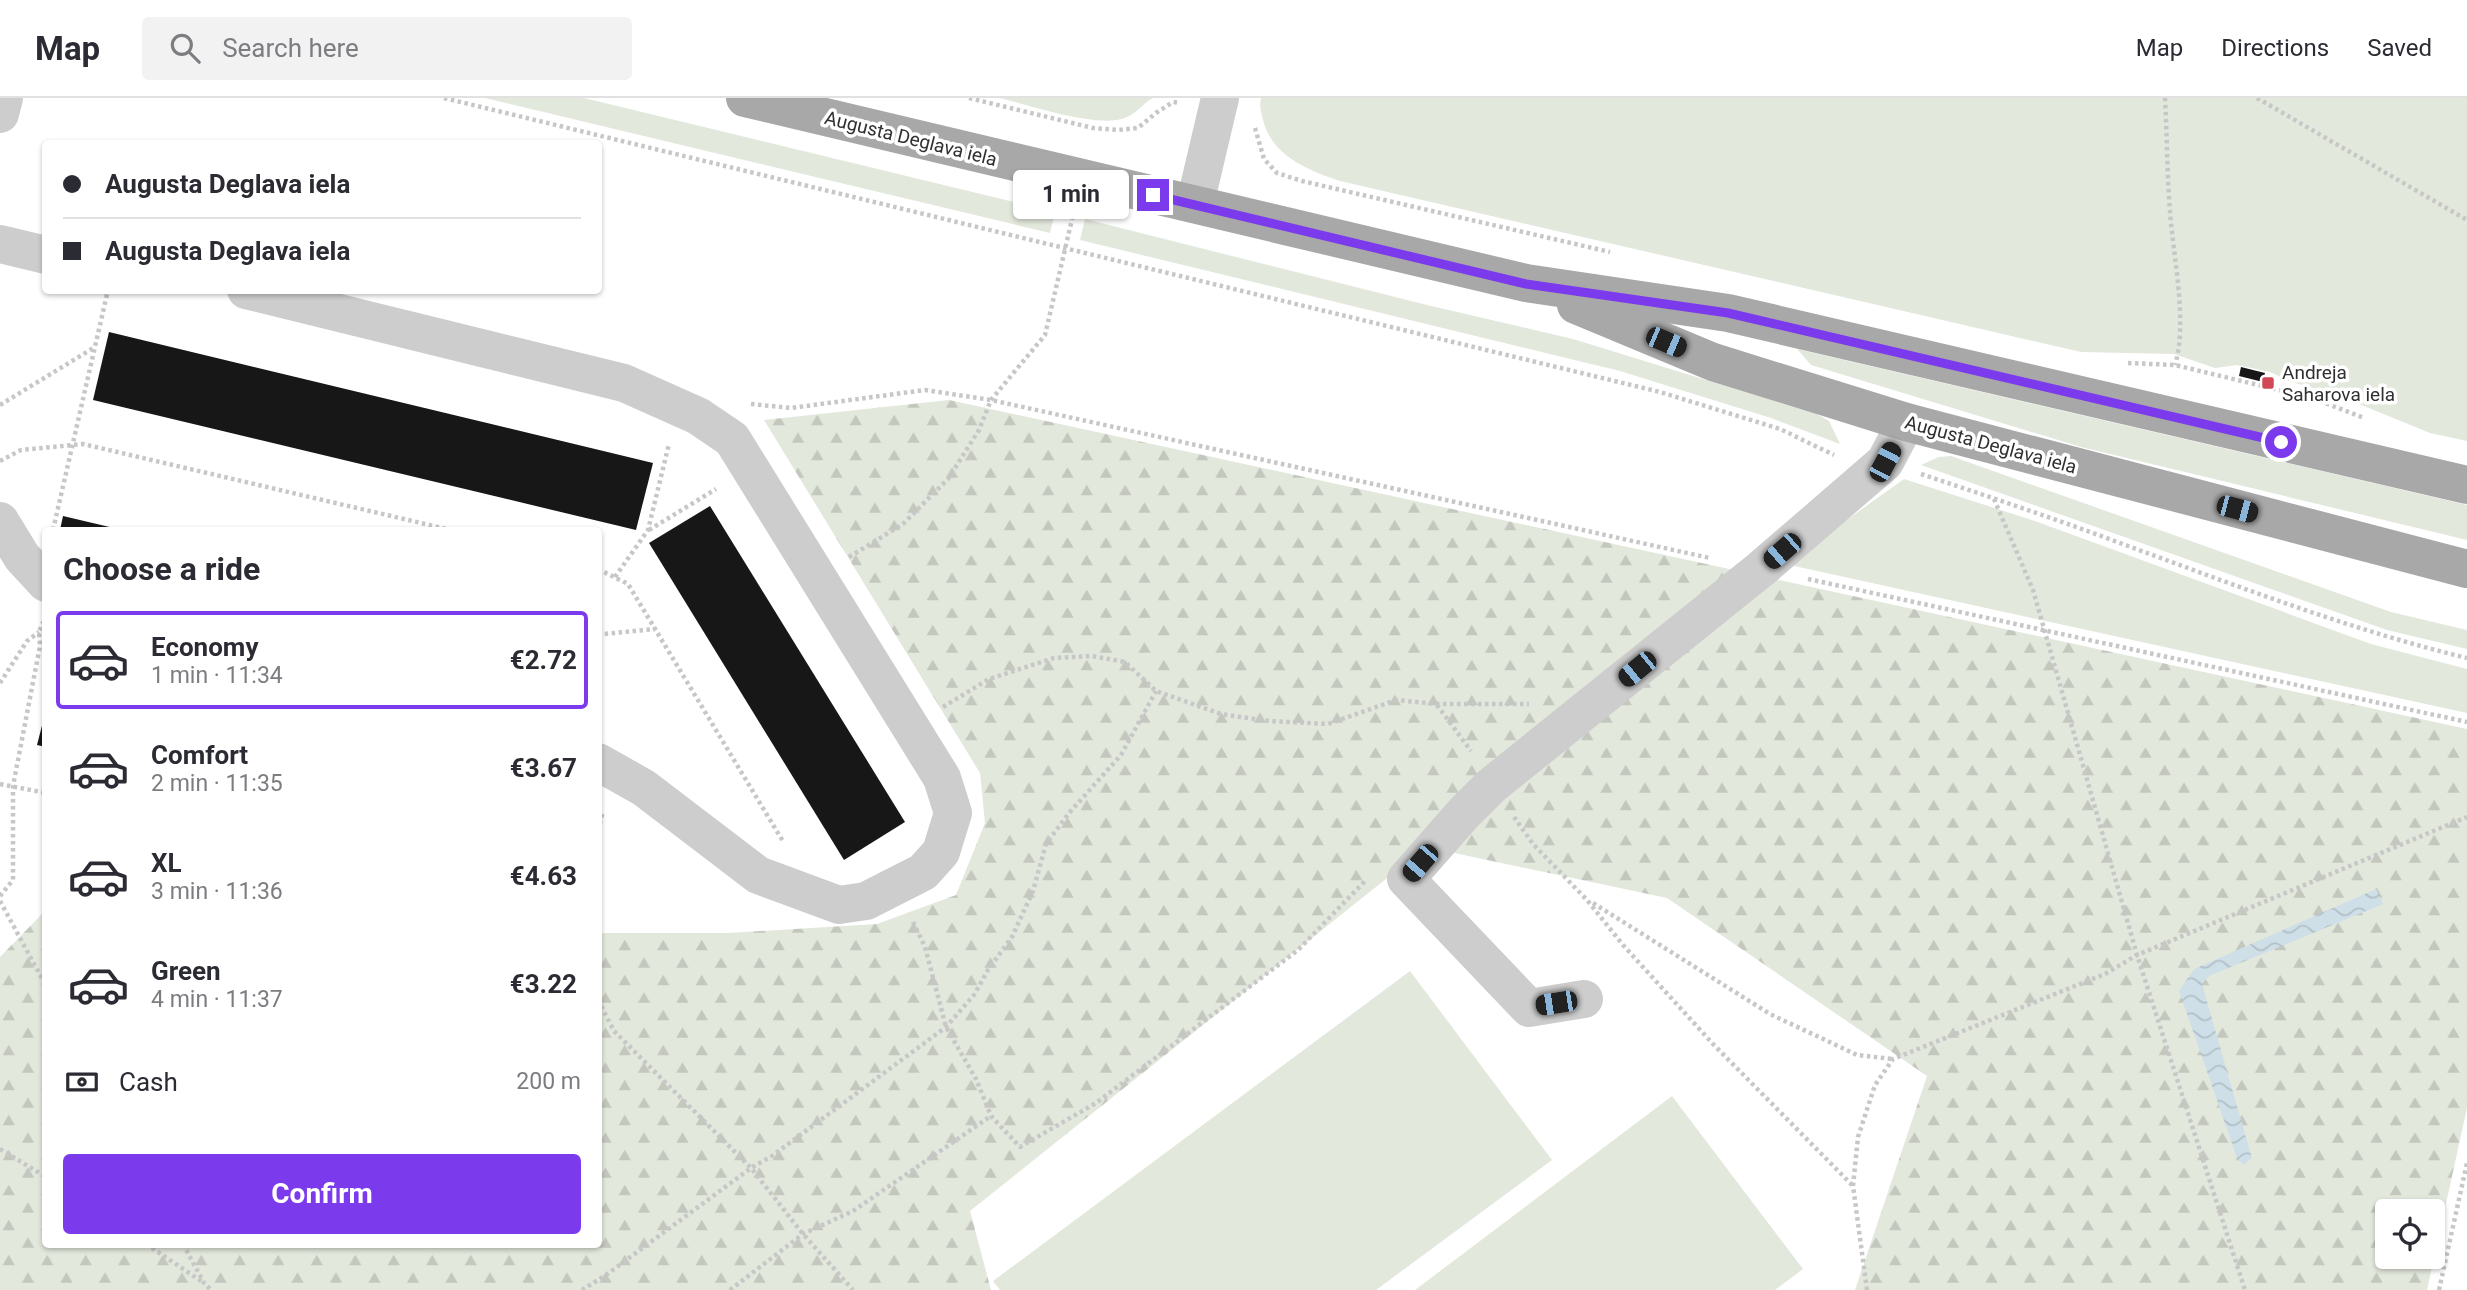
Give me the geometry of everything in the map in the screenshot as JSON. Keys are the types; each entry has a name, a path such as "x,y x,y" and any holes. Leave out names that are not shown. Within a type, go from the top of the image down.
{"main road":[{"name":"Augusta Deglava iela","path":"746,98 1526,284 1728,313 2467,485"},
{"name":"Augusta Deglava iela","path":"1526,284 1713,362 1906,422 2467,569"}],"street":[{"path":"0,114 4,98"},
{"path":"1195,204 1220,98"},
{"path":"0,244 42,254"},
{"path":"262,294 624,383 688,412 732,439 942,778 953,813 941,852 923,872 866,901 839,905 758,875 644,788 602,764"},
{"path":"1584,999 1528,1008 1406,879 1462,814 1491,786 1761,569 1885,462 1906,422"},
{"path":"0,521 22,557 42,579"}],"path":[{"path":"443,98 1660,392 1780,429 1834,455 1885,462 2076,526 2314,615 2467,658"},
{"path":"818,576 903,524 948,480 979,430 991,400 1045,335 1093,128 969,98"},
{"path":"2165,98 2170,210 2179,297 2178,355 2175,365"},
{"path":"2257,98 2467,220"},
{"path":"54,527 107,294"},
{"path":"0,405 96,346"},
{"path":"615,577 648,530 688,412 752,404 791,408 925,390 991,400 2467,722"},
{"path":"0,461 21,450 83,444 438,527"},
{"path":"648,530 751,468"},
{"path":"1994,499 2033,590 2137,955 2245,1290"},
{"path":"602,570 628,584 818,897"},
{"path":"602,574 606,572"},
{"path":"42,625 13,786 13,880 0,898 42,978"},
{"path":"602,633 655,629"},
{"path":"0,682 27,641 39,632"},
{"path":"909,727 989,679 1054,658 1092,656 1125,662 1156,691 1220,714 1269,721 1328,724 1396,700 1437,704 1541,704"},
{"path":"582,1290 751,1168 772,1156 946,1027 974,995 1012,937 1033,891 1046,844 1069,813 1121,755 1156,691"},
{"path":"1437,704 1533,844 1587,900 1623,945 1713,1044 1853,1185"},
{"path":"0,783 42,792"},
{"path":"1587,900 1770,1014 1857,1055 1894,1059 2105,974 2137,955 2467,817"},
{"path":"896,886 925,947 946,1027 976,1079 991,1116 1020,1147"},
{"path":"602,1008 614,1031 751,1168 803,1234 853,1290"},
{"path":"1867,1290 1853,1185 1858,1137 1875,1085 1894,1059"},
{"path":"730,1290 803,1234 853,1211 991,1116"},
{"path":"0,1149 42,1175"},
{"path":"2439,1290 2467,1163"},
{"path":"152,1248 211,1290"},
{"path":"185,1248 204,1283"}],"green space":[{"path":"485,98 584,98 1055,212 1050,233"},
{"path":"1000,98 1153,98 1127,117 1100,120 1083,119"},
{"path":"1261,98 2467,98 2467,441 2430,433 2332,393 2291,382 2270,372 2237,365 2215,368 2174,354 2081,352 1340,181 1293,160 1274,143 1263,120"},
{"path":"1085,219 1573,339 1817,414 1829,421 1840,444 1771,418 1620,371 1080,240"},
{"path":"1797,349 2467,505 2467,540 2081,447 1811,365"},
{"path":"949,400 2467,729 2467,1108 2445,1208 2445,1199 2375,1199 2375,1269 2432,1269 2427,1290 1855,1290 1927,1076 1667,898 1426,847 970,1211 991,1290 0,1290 0,957 42,914 42,1248 602,1248 602,933 728,933 877,924 956,895 985,823 980,773 764,420"},
{"path":"1951,456 2391,612 2467,630 2467,649 2387,630 1921,465 1939,457"},
{"path":"1904,479 2035,521 2371,644 2467,669 2467,713 1785,564"},
{"path":"1410,971 1552,1160 1376,1290 1000,1290 993,1281"},
{"path":"1672,1096 1803,1269 1775,1290 1415,1290"}],"water":[{"path":"2376,889 2383,904 2209,976 2202,984 2252,1158 2244,1165 2237,1158 2179,991 2194,969"}],"building":[{"path":"109,332 653,463 636,530 93,400"},
{"path":"2241,367 2265,373 2263,382 2239,376"},
{"path":"710,506 905,822 844,860 649,543"},
{"path":"63,516 110,527 61,527"},
{"path":"42,726 42,746 37,745"}],"place":[{"name":"Andreja Saharova iela","path":"2268,383"}],"route":[{"path":"1153,195 1526,284 1728,313 2281,442"}]}
